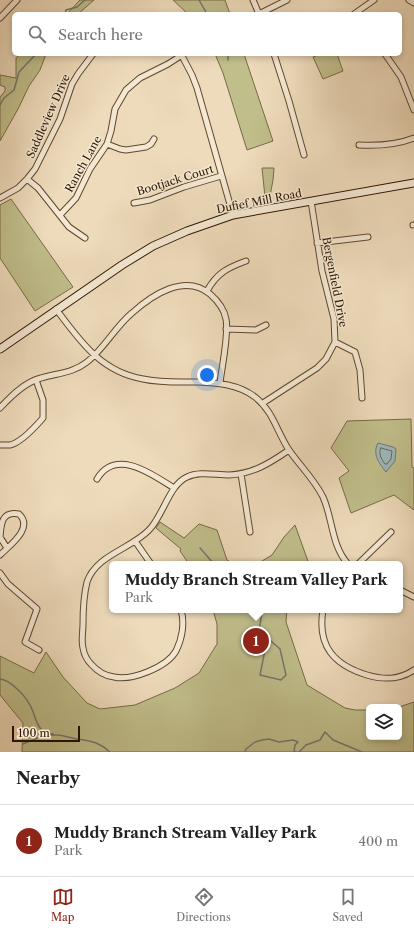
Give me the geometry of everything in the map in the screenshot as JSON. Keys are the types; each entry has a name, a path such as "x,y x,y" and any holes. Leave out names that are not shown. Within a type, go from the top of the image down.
{"main road":[{"name":"Dufief Mill Road","path":"0,349 122,264 153,246 187,231 232,215 414,183"}],"street":[{"path":"0,18 17,0"},
{"path":"253,0 258,12"},
{"path":"263,12 287,0"},
{"path":"358,12 374,0"},
{"path":"409,0 414,3"},
{"name":"Saddleview Drive","path":"0,198 18,188 35,168 60,119 72,84 92,56"},
{"name":"Ranch Lane","path":"60,215 76,198 90,169 107,144 116,109 126,90 140,78 168,64 180,56"},
{"path":"181,56 197,88 232,215"},
{"path":"276,56 304,155"},
{"path":"386,56 401,77 414,110"},
{"path":"359,145 375,146 396,144 414,138"},
{"path":"107,144 126,150 146,147 151,144 154,139"},
{"name":"Bootjack Court","path":"134,203 150,200 184,187 221,176"},
{"path":"27,179 38,188 70,227 85,238"},
{"name":"Bergenfield Drive","path":"263,403 317,368 326,359 335,342 334,319 322,271 311,201"},
{"path":"317,243 368,238"},
{"path":"207,291 217,276 230,267 246,261"},
{"path":"0,408 16,392 36,380 77,369 94,356 130,314 153,297 167,289 180,286 195,286 207,291 217,299 223,309 226,319 226,329 220,383"},
{"path":"56,309 80,342 94,356 118,371 142,379 233,385 254,396 263,403 274,418 289,450 314,482 323,497 335,539 339,550 346,561"},
{"path":"226,329 256,330 266,325"},
{"path":"335,342 355,352 360,370 362,398"},
{"path":"0,445 11,445 16,442 37,425 43,418 43,400 36,380"},
{"path":"181,613 182,632 175,652 162,665 152,670 137,675 115,678 97,670 86,658 83,649 83,624 88,582 93,572 106,558 135,541 156,523 174,488 180,481 192,475 198,474 241,474 255,471 269,464 289,450"},
{"path":"98,479 102,472 109,467 129,464 144,469 174,488"},
{"path":"241,474 250,532"},
{"path":"0,556 21,533 24,527 24,521 19,514 8,514 3,519 0,537 7,548"},
{"path":"361,561 391,532"},
{"path":"135,541 149,561"},
{"path":"0,573 8,584 37,609 25,642 39,650"},
{"path":"403,592 414,597"},
{"path":"322,613 321,621 324,640 330,652 341,664 352,671 381,679 392,679 414,670"}],"shaded area":[{"path":"80,0 94,0 80,12 69,12"},
{"path":"173,0 225,0 229,12 186,12"},
{"path":"18,56 45,56 40,70 29,86 0,141 0,97 5,91 5,87 0,85 0,75 16,78 16,58"},
{"path":"216,56 245,56 273,141 247,150 223,73"},
{"path":"338,56 343,71 323,79 313,57"},
{"path":"262,168 274,168 270,196 265,197"},
{"path":"11,199 73,287 35,311 0,258 0,205"},
{"path":"411,419 412,467 414,468 414,510 394,495 351,513 339,478 349,471 331,448 347,421"},
{"path":"160,522 184,538 199,524 217,530 227,560 229,561 187,561 180,551 181,549 156,528"},
{"path":"295,525 308,561 262,561 272,555 284,537"},
{"path":"214,613 287,613 286,622 307,685 345,708 366,710 366,740 402,740 402,706 414,702 414,752 22,752 23,723 0,695 0,656 34,673 46,652 63,677 87,703 100,709 135,705 175,688 199,673 217,644 217,624"}],"water":[{"path":"378,443 396,449 395,461 386,472 376,455 376,447"}],"waterway":[{"path":"66,12 66,10 77,7 85,0"},
{"path":"199,0 206,12"},
{"path":"0,105 4,98 14,90 19,72 34,56"},
{"path":"200,548 211,561"},
{"path":"262,613 256,647 263,651"},
{"path":"271,641 280,649 286,675 281,680 260,675 266,645 271,641"},
{"path":"0,679 9,682 20,692 30,705 37,724 47,733 53,734"},
{"path":"299,752 306,745 320,740 325,732 333,740 362,752"},
{"path":"23,744 44,736 59,735 92,742 101,745 110,752"},
{"path":"245,752 246,749 255,742 269,739 279,742 293,740 298,742 295,745 294,751 296,752"}],"place":[{"name":"Muddy Branch Stream Valley Park","path":"256,641"}]}
